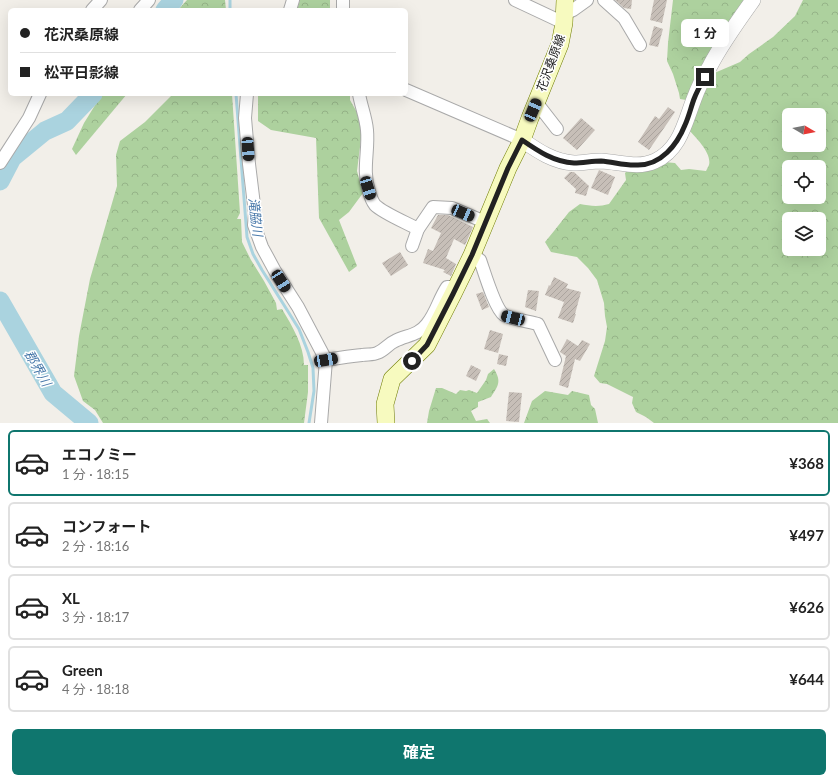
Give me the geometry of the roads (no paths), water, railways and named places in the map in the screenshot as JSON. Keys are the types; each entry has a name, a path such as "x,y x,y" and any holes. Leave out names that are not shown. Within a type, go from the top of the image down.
{"main road":[{"name":"花沢桑原線","path":"386,423 385,404 392,379 427,345 472,255 508,168 522,140 560,44 564,12"}],"street":[{"path":"94,8 101,0"},
{"path":"142,8 149,0"},
{"path":"515,0 564,12 573,10 587,0"},
{"path":"604,0 624,18 640,45"},
{"path":"408,91 522,140 540,152 560,161 575,163 594,161 639,166 647,164 664,156 674,146 685,126 694,98 710,66 731,31 753,0"},
{"path":"0,163 29,118 39,96"},
{"path":"247,96 245,118 255,213 254,225 265,253 298,307 326,360 321,423"},
{"path":"360,96 368,132 365,164 370,197 375,205 384,212 418,228"},
{"path":"536,102 557,129"},
{"path":"412,246 418,228 433,207 452,208 485,222"},
{"path":"472,255 480,260 498,309 504,316 538,324 555,360"},
{"path":"326,360 357,355 376,354 384,350 394,341 417,333 426,325 433,315 447,287 456,287"}],"waterway":[{"name":"郡界川","path":"167,8 174,0"},
{"name":"滝脇川","path":"230,0 230,8"},
{"name":"郡界川","path":"0,181 12,158 45,131 67,121 91,96"},
{"name":"滝脇川","path":"236,96 247,237 253,254 262,270 299,329 308,352 313,368 314,391 309,423"},
{"name":"郡界川","path":"0,301 53,393 89,423"}]}
